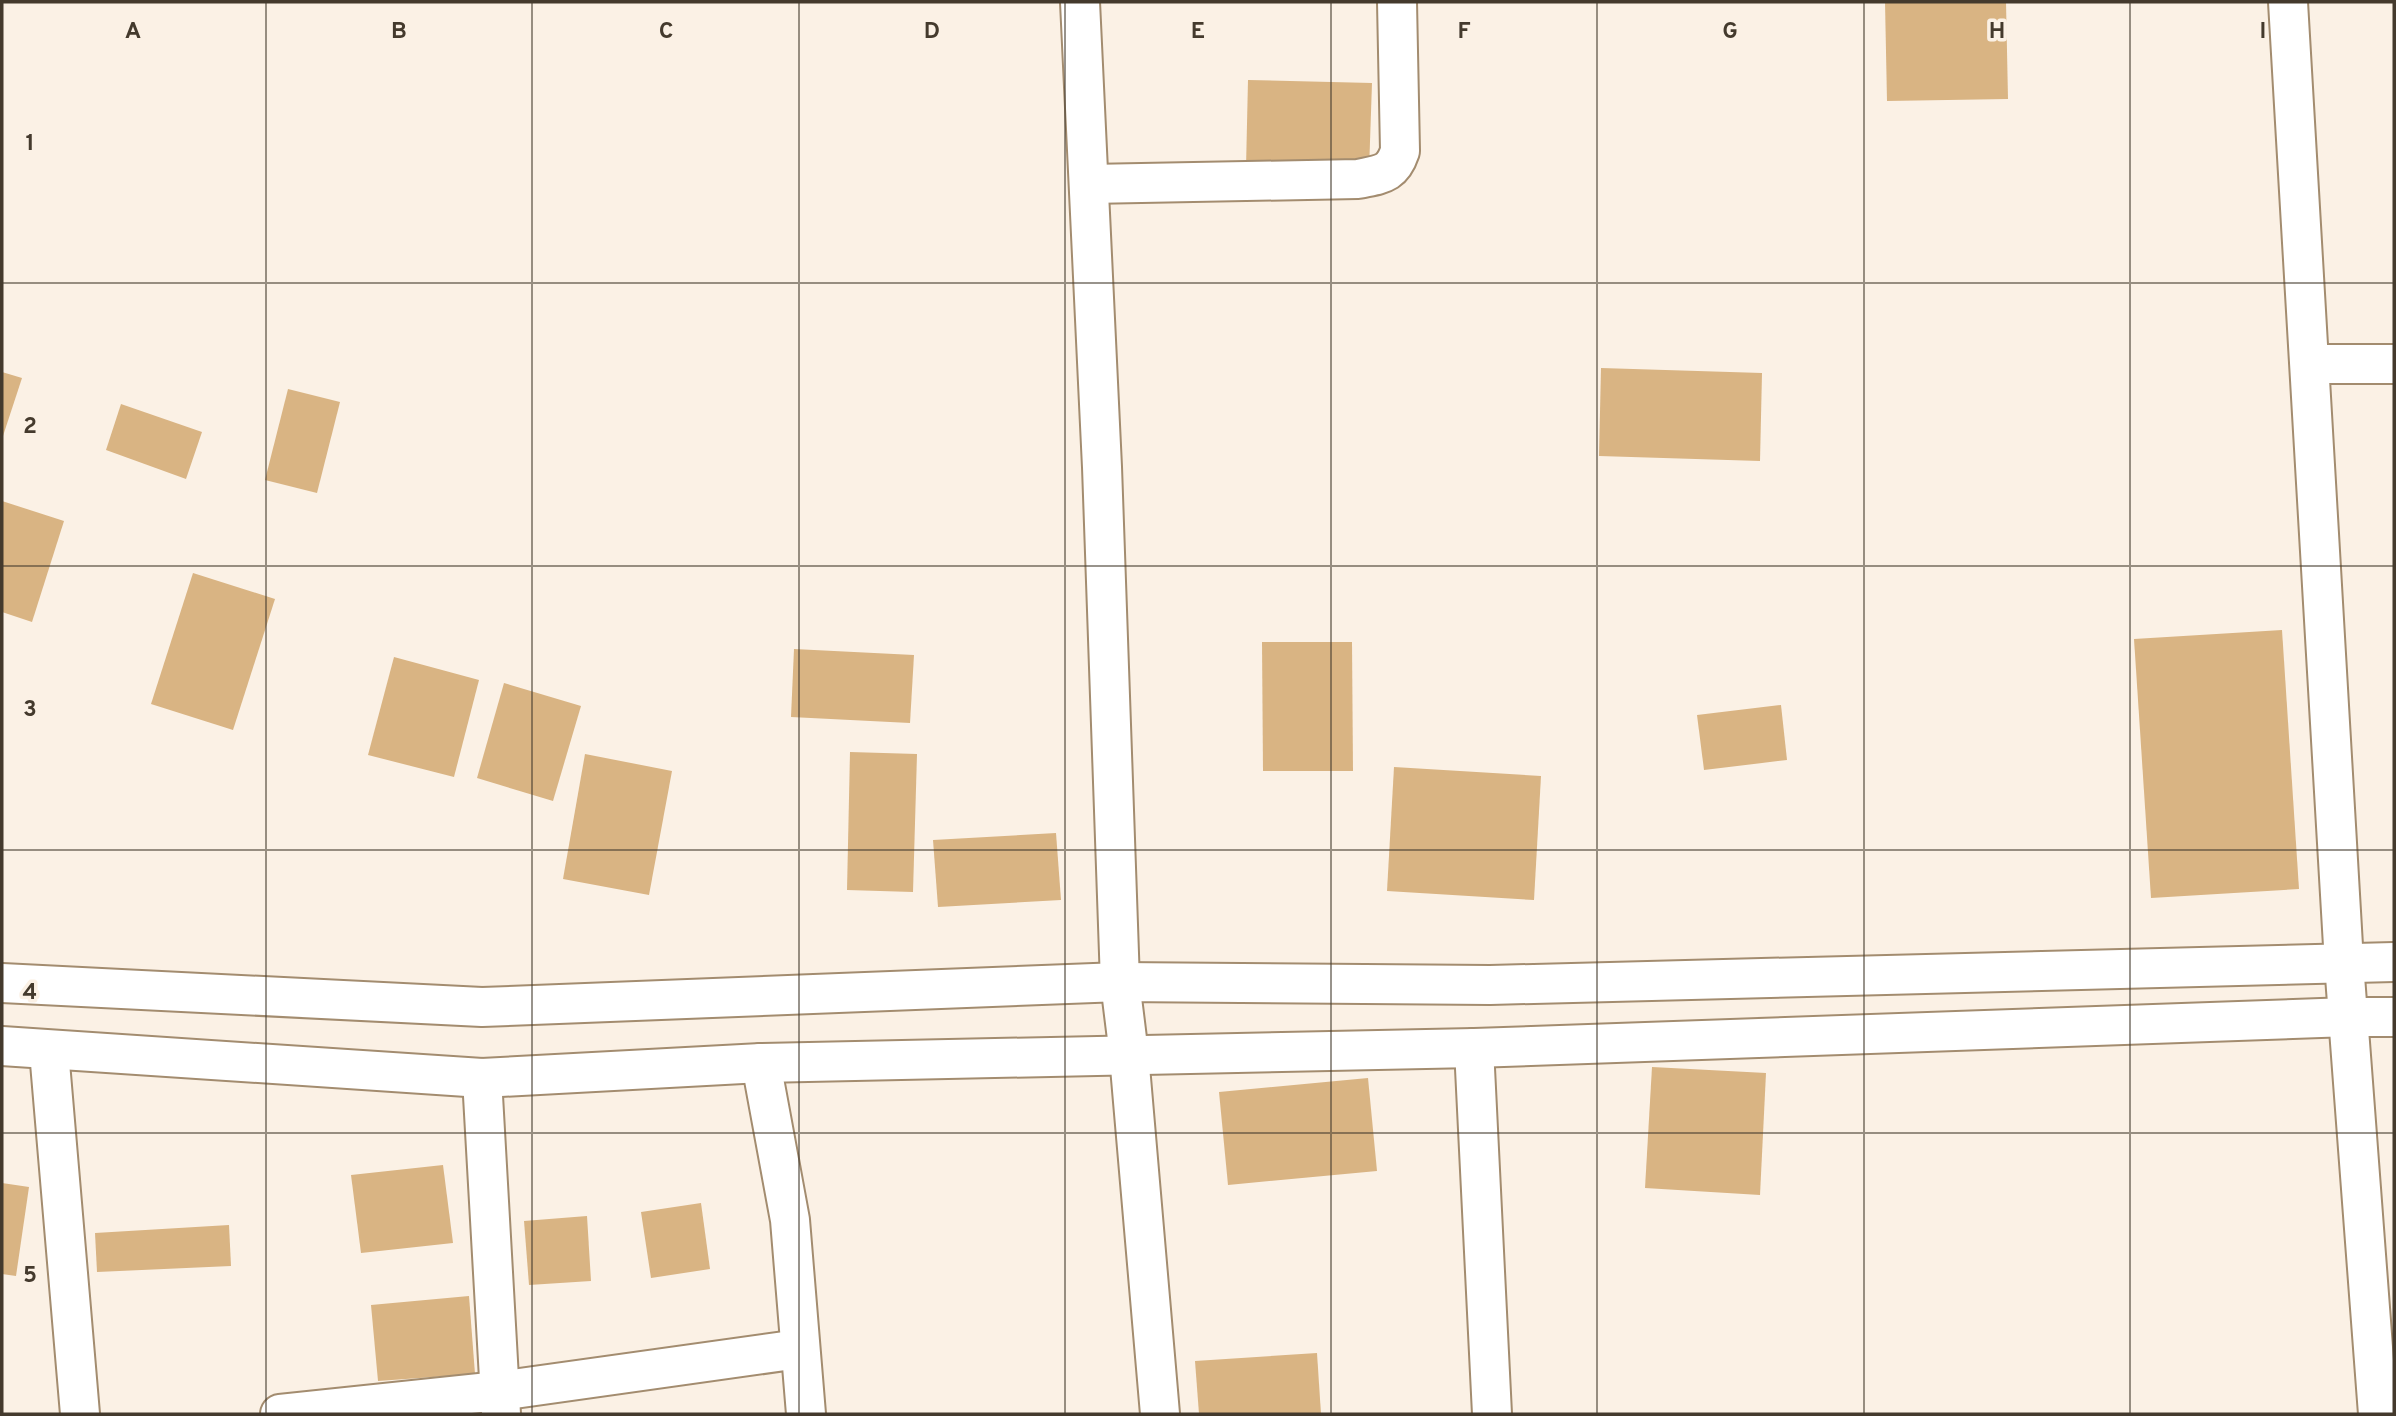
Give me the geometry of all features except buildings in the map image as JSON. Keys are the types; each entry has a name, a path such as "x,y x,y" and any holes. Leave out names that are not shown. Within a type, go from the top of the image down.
{"street":[{"path":"1080,2 1102,467 1120,982 1129,1055 1160,1414"},
{"path":"1089,184 1357,179 1384,173 1395,166 1401,151 1397,2"},
{"path":"2288,2 2344,963 2384,1338 2378,1414"},
{"path":"2310,364 2394,364"},
{"path":"2,983 482,1007 1120,982 1490,985 2394,962"},
{"path":"2,1046 482,1079 761,1063 1474,1048 2394,1017"},
{"path":"1474,1048 1492,1414"},
{"path":"49,1051 80,1414"},
{"path":"761,1063 790,1220 806,1414"},
{"path":"482,1079 500,1403"},
{"path":"280,1414 500,1403 799,1349"}]}
